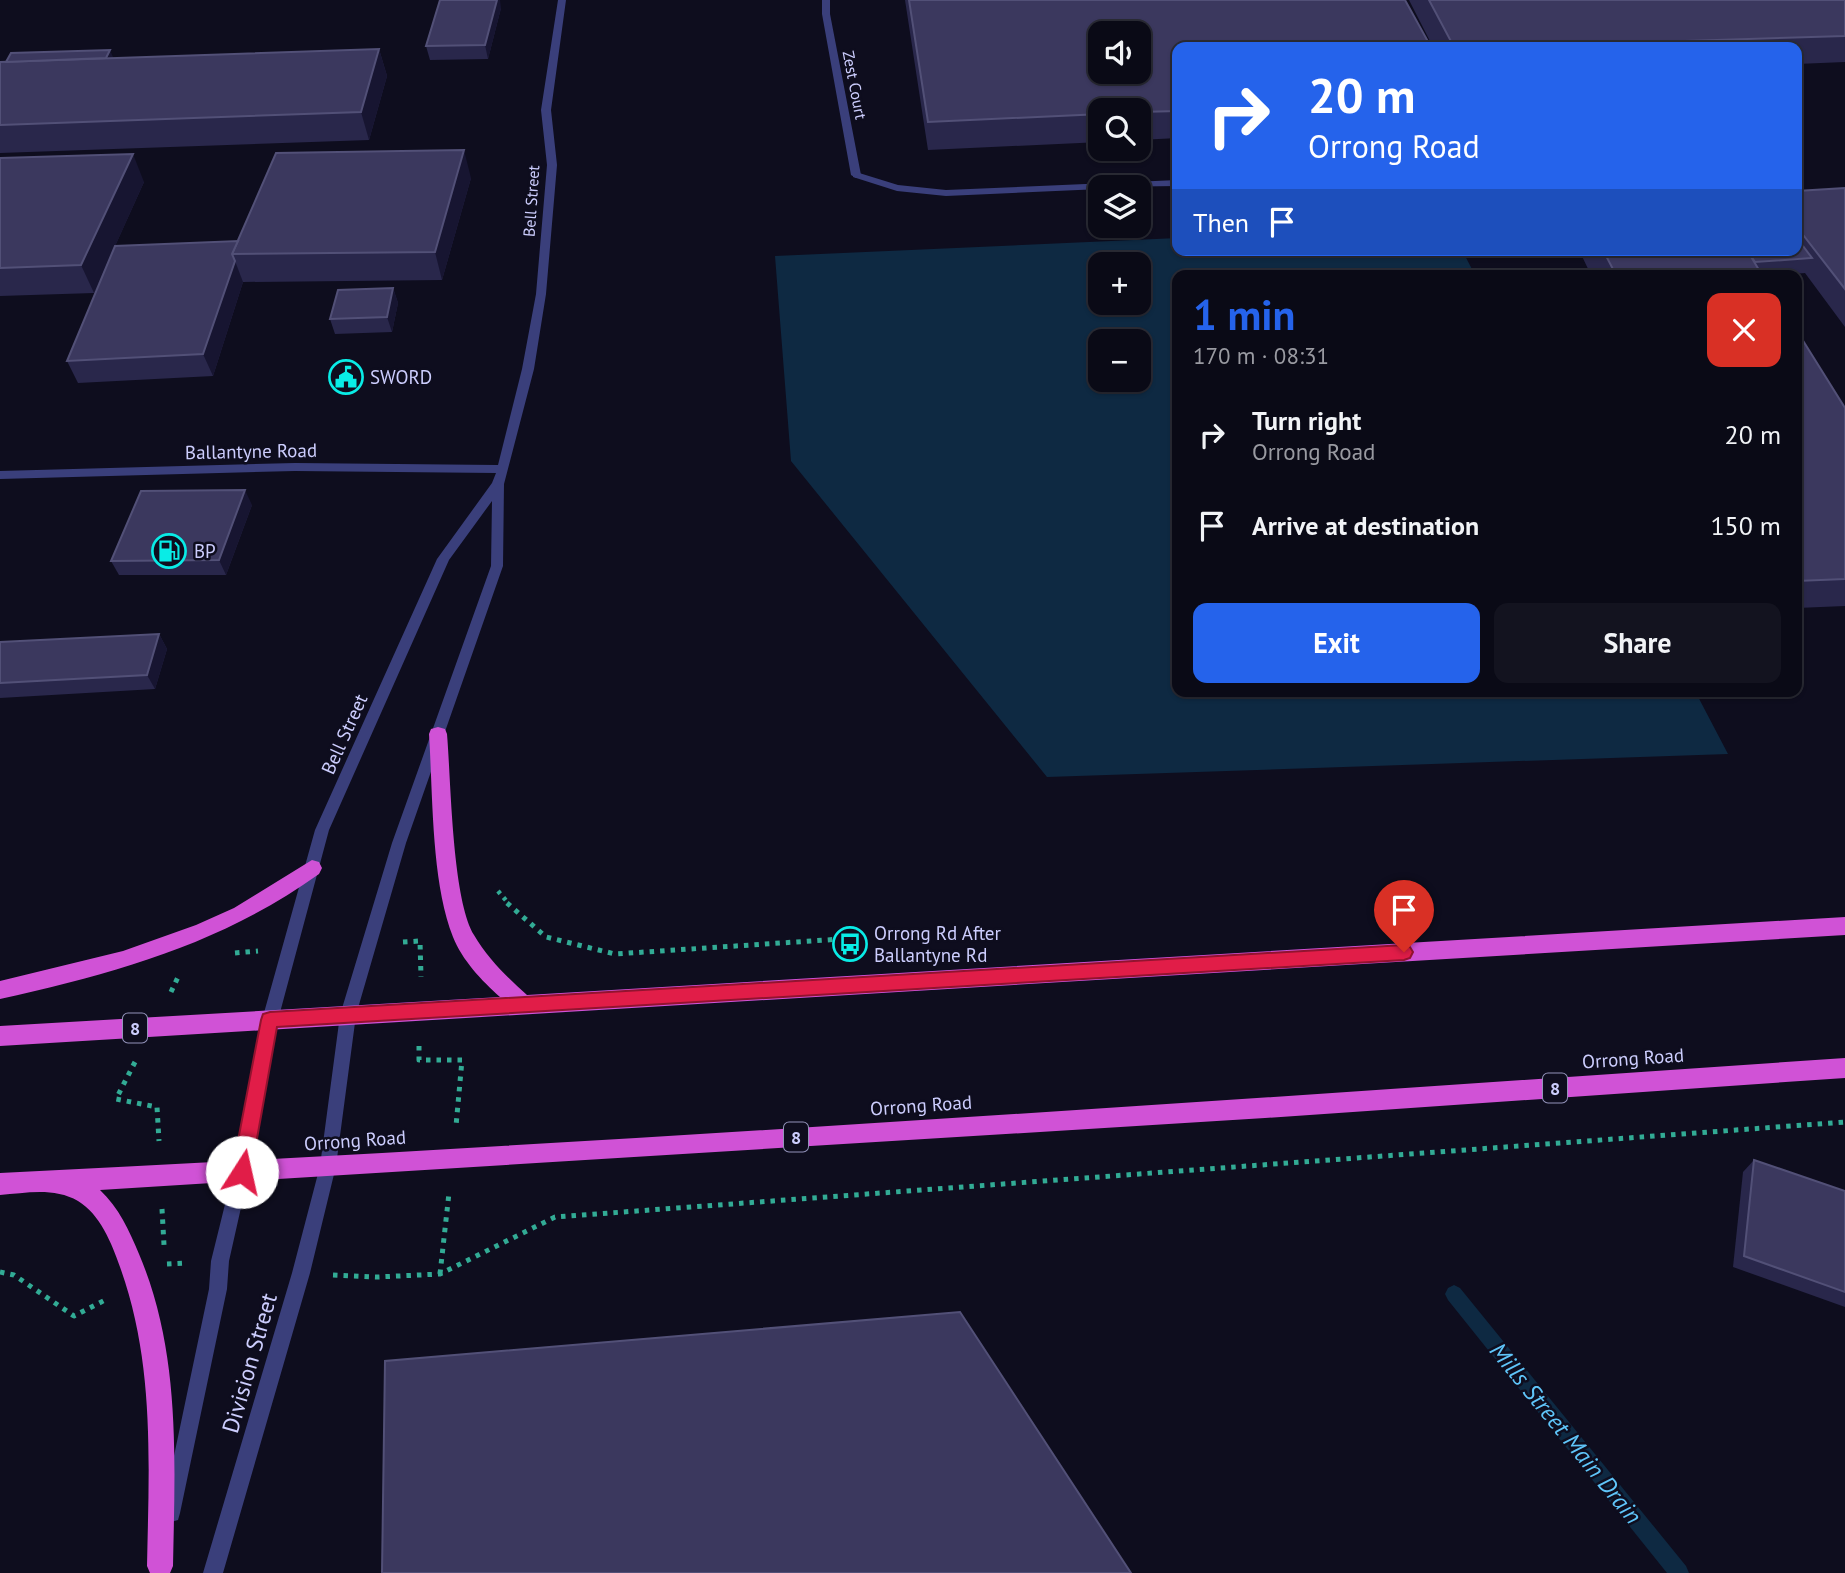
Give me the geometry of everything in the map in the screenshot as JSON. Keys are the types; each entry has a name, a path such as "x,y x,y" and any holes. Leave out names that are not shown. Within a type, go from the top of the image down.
{"highway":[{"path":"438,734 447,857 453,898 463,936 490,975 523,1005"},
{"path":"0,990 63,976 168,946 233,919 282,892 312,868"},
{"name":"8","path":"0,1036 1845,926"},
{"name":"Orrong Road","path":"0,1184 242,1172 1279,1107 1845,1068"},
{"path":"57,1180 93,1197 116,1228 139,1281 153,1327 162,1409 159,1569"}],"street":[{"name":"Bell Street","path":"328,1166 348,1015 399,843 496,566 498,484 528,369 541,294 552,165 546,110 562,0"},
{"name":"Zest Court","path":"826,0 826,14 856,175 897,188 946,193 1172,183"},
{"name":"Ballantyne Road","path":"0,475 295,467 503,468"},
{"name":"Bell Street","path":"242,1172 270,1020 322,830 443,559 498,484"},
{"name":"Division Street","path":"213,1573 301,1273 328,1166"},
{"name":"Division Street","path":"159,1569 218,1289 220,1261 242,1172"}],"path":[{"path":"498,891 514,911 546,937 615,954 841,939"},
{"path":"420,941 419,1060 462,1060 440,1274"},
{"path":"301,1273 377,1278 440,1274 555,1217 1845,1122"},
{"path":"0,1272 14,1275 74,1316 165,1264 220,1261"}],"water":[{"path":"1172,238 1172,256 1465,256 1472,270 1172,270 1172,697 1698,697 1728,754 1047,777 791,461 775,256"}],"building":[{"path":"440,0 497,0 485,45 426,46"},
{"path":"909,0 1405,0 1428,42 1172,42 1172,111 1151,112 1151,98 1088,98 1088,115 928,122"},
{"path":"1429,0 1845,0 1845,36 1650,42 1451,42"},
{"path":"379,49 361,112 0,125 0,62"},
{"path":"110,50 106,58 6,62 11,53"},
{"path":"464,150 435,252 232,254 276,153"},
{"path":"133,154 81,265 0,268 0,158"},
{"path":"1845,188 1845,289 1802,233 1802,191"},
{"path":"238,241 232,254 235,261 203,354 67,361 115,246"},
{"path":"1802,245 1812,258 1755,262 1751,256 1802,256"},
{"path":"1606,256 1751,256 1759,270 1613,270"},
{"path":"393,288 387,317 330,319 338,290"},
{"path":"1802,339 1845,408 1845,579 1802,581"},
{"path":"245,490 219,560 111,561 141,491"},
{"path":"159,634 147,675 0,683 0,642"},
{"path":"1754,1160 1845,1191 1845,1292 1744,1256"},
{"path":"960,1312 1131,1573 382,1573 385,1361"}],"waterway":[{"name":"Mills Street Main Drain","path":"1454,1294 1679,1573"}],"place":[{"name":"SWORD","path":"346,377"},
{"name":"BP","path":"169,551"},
{"name":"Orrong Rd After Ballantyne Rd","path":"850,944"}],"route":[{"path":"242,1172 270,1020 1404,952"}]}
